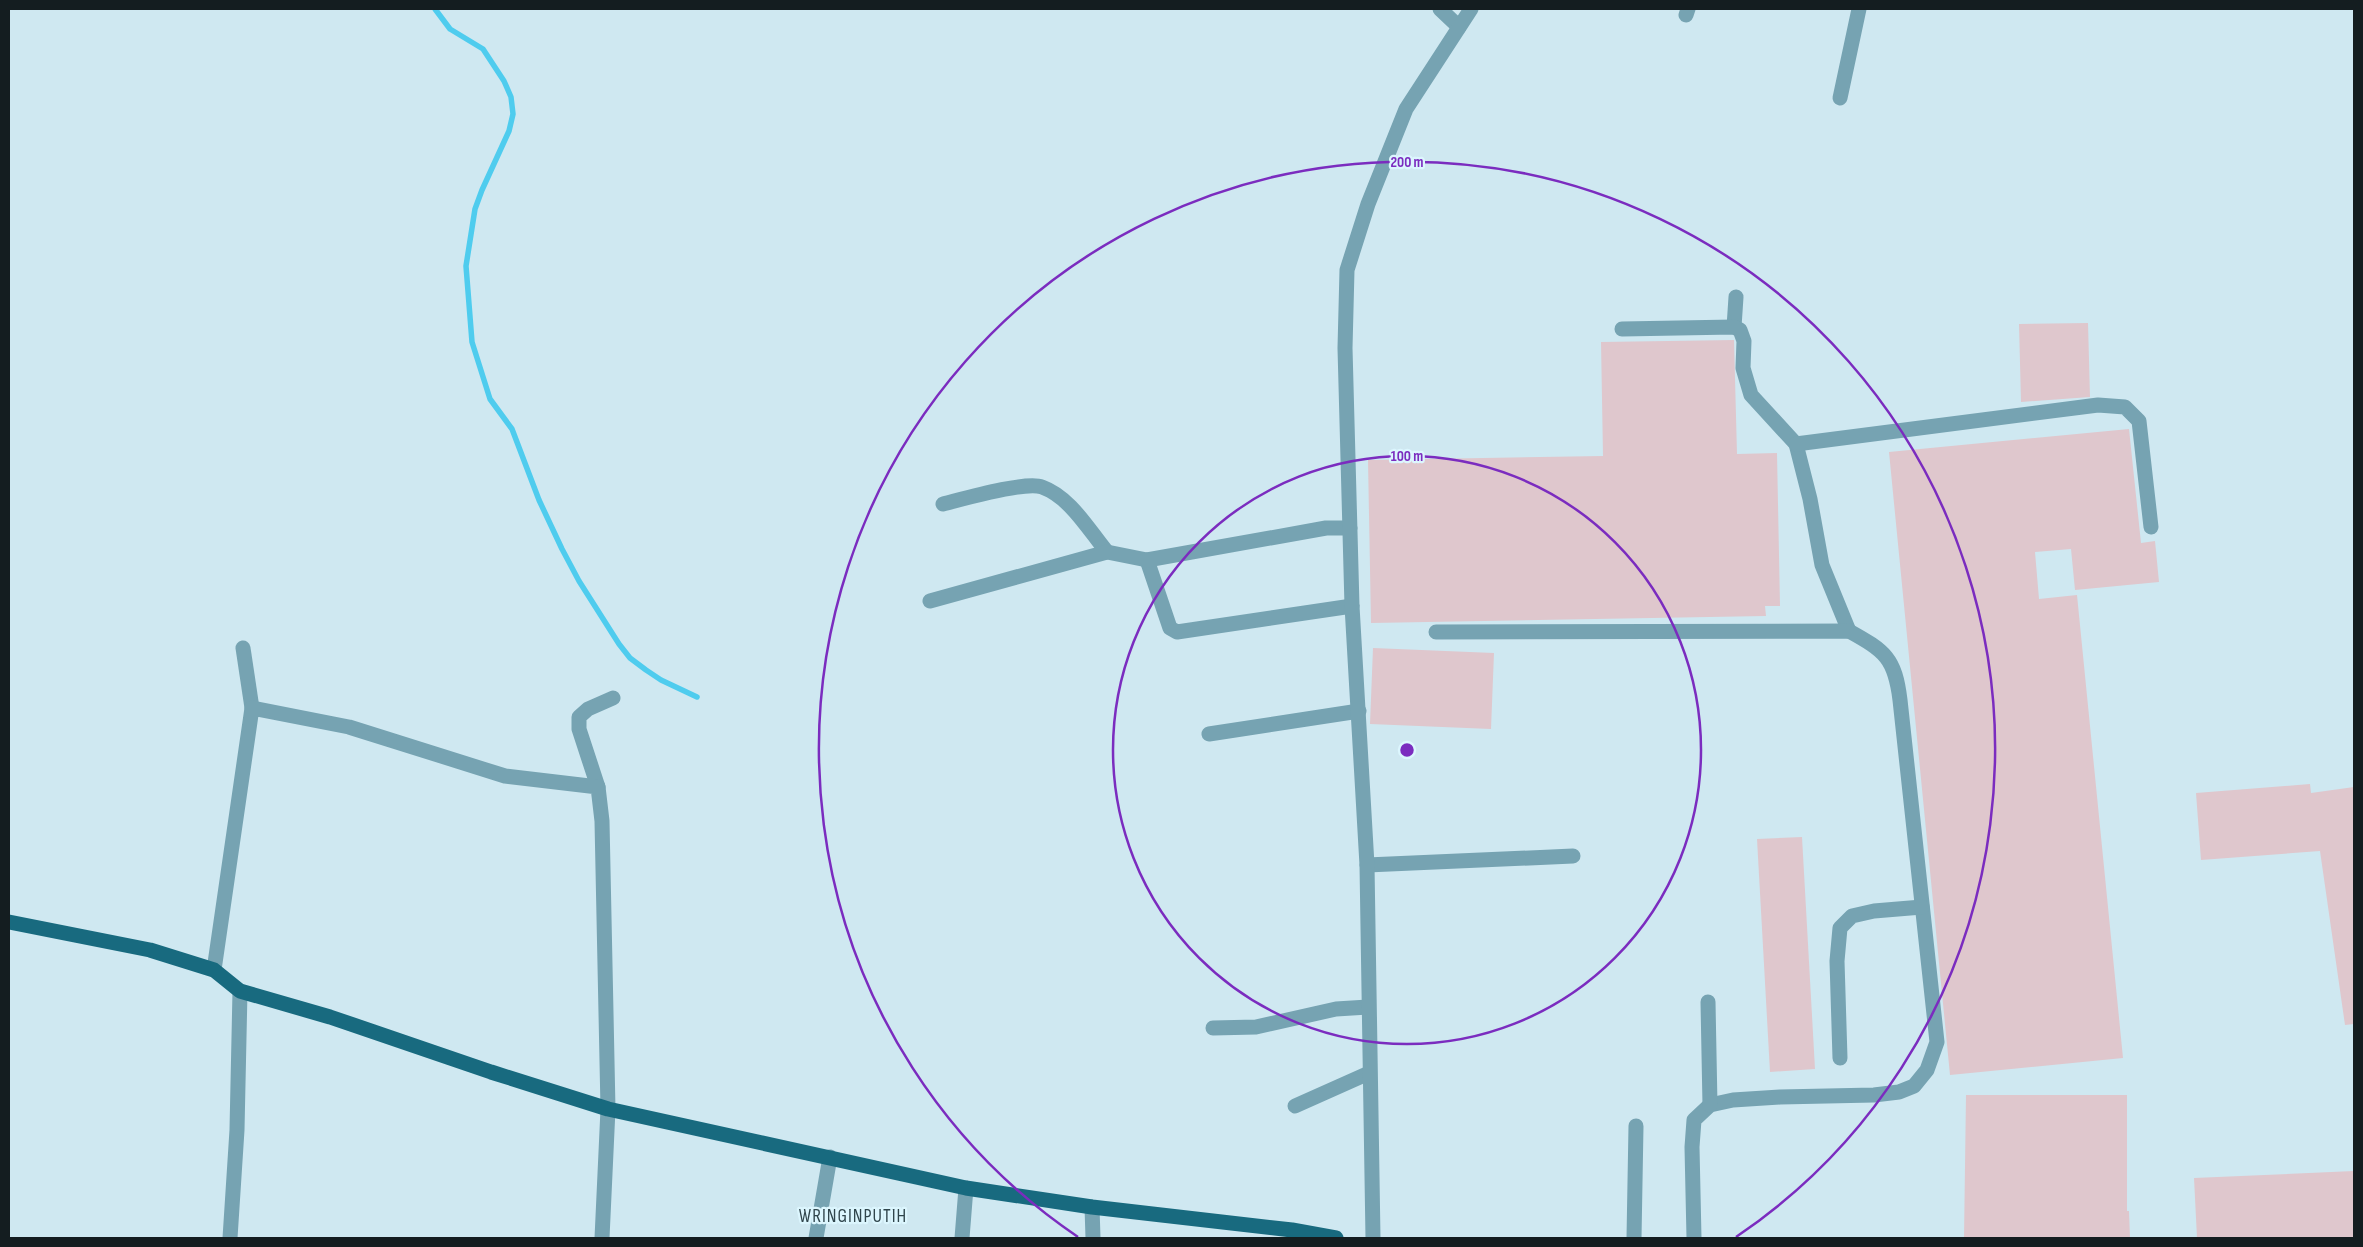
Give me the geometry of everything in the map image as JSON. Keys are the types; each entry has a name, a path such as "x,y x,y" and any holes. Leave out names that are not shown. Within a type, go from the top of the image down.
{"main road":[{"path":"9,922 150,950 214,970 240,991 330,1017 491,1072 608,1109 966,1188 1092,1207 1292,1234 1336,1238"}],"street":[{"path":"1440,9 1459,26"},
{"path":"1373,1238 1367,865 1352,606 1345,348 1347,270 1368,204 1406,109 1471,9"},
{"path":"1840,98 1859,9"},
{"path":"1734,327 1736,297"},
{"path":"1622,329 1734,327 1740,330 1744,341 1743,368 1751,395 1796,444 1810,498 1822,565 1849,631"},
{"path":"1796,444 2098,405 2125,407 2140,421 2151,528"},
{"path":"943,504 1017,487 1040,486 1054,493 1071,507 1107,552"},
{"path":"930,601 1107,552 1147,560 1326,528 1350,528"},
{"path":"1147,560 1170,628 1177,632 1352,606"},
{"path":"1436,632 1849,631 1886,655 1898,683 1937,1042 1927,1070 1914,1086 1899,1092 1874,1095 1780,1097 1710,1105 1694,1120 1692,1147 1694,1238"},
{"path":"214,970 252,708 244,648"},
{"path":"602,1238 608,1109 602,821 598,787 579,729 579,717 588,709 613,698"},
{"path":"252,708 349,727 505,776 598,787"},
{"path":"1209,734 1358,711"},
{"path":"1367,865 1573,856"},
{"path":"1840,1058 1837,961 1840,928 1852,916 1874,911 1922,907"},
{"path":"230,1238 237,1130 240,991"},
{"path":"1708,1002 1710,1105"},
{"path":"1213,1028 1256,1027 1336,1009 1368,1007"},
{"path":"1295,1106 1369,1073"},
{"path":"1634,1238 1636,1126"},
{"path":"816,1238 830,1157"},
{"path":"962,1238 966,1188"},
{"path":"1092,1207 1093,1238"}],"building":[{"path":"2088,323 2090,397 2021,402 2019,324"},
{"path":"1734,340 1737,454 1777,453 1780,606 1765,606 1766,616 1371,623 1368,460 1603,456 1601,342"},
{"path":"2129,429 2141,543 2155,541 2159,582 2075,590 2071,549 2035,552 2039,599 2077,595 2123,1058 1950,1075 1889,452"},
{"path":"1373,648 1494,653 1491,729 1370,724"},
{"path":"2310,784 2311,793 2354,787 2354,1024 2345,1025 2320,851 2201,860 2196,793"},
{"path":"1802,837 1815,1069 1770,1072 1757,839"},
{"path":"1966,1095 2127,1095 2127,1211 2129,1211 2130,1238 1964,1238"},
{"path":"2354,1171 2354,1238 2197,1238 2194,1178"}],"waterway":[{"path":"435,9 450,29 483,49 504,81 511,97 513,114 509,131 475,209 466,266 472,342 490,399 512,429 539,500 562,549 579,581 619,644 630,658 646,670 661,680 697,697"}],"district":[{"name":"WRINGINPUTIH","path":"853,1216"}]}
